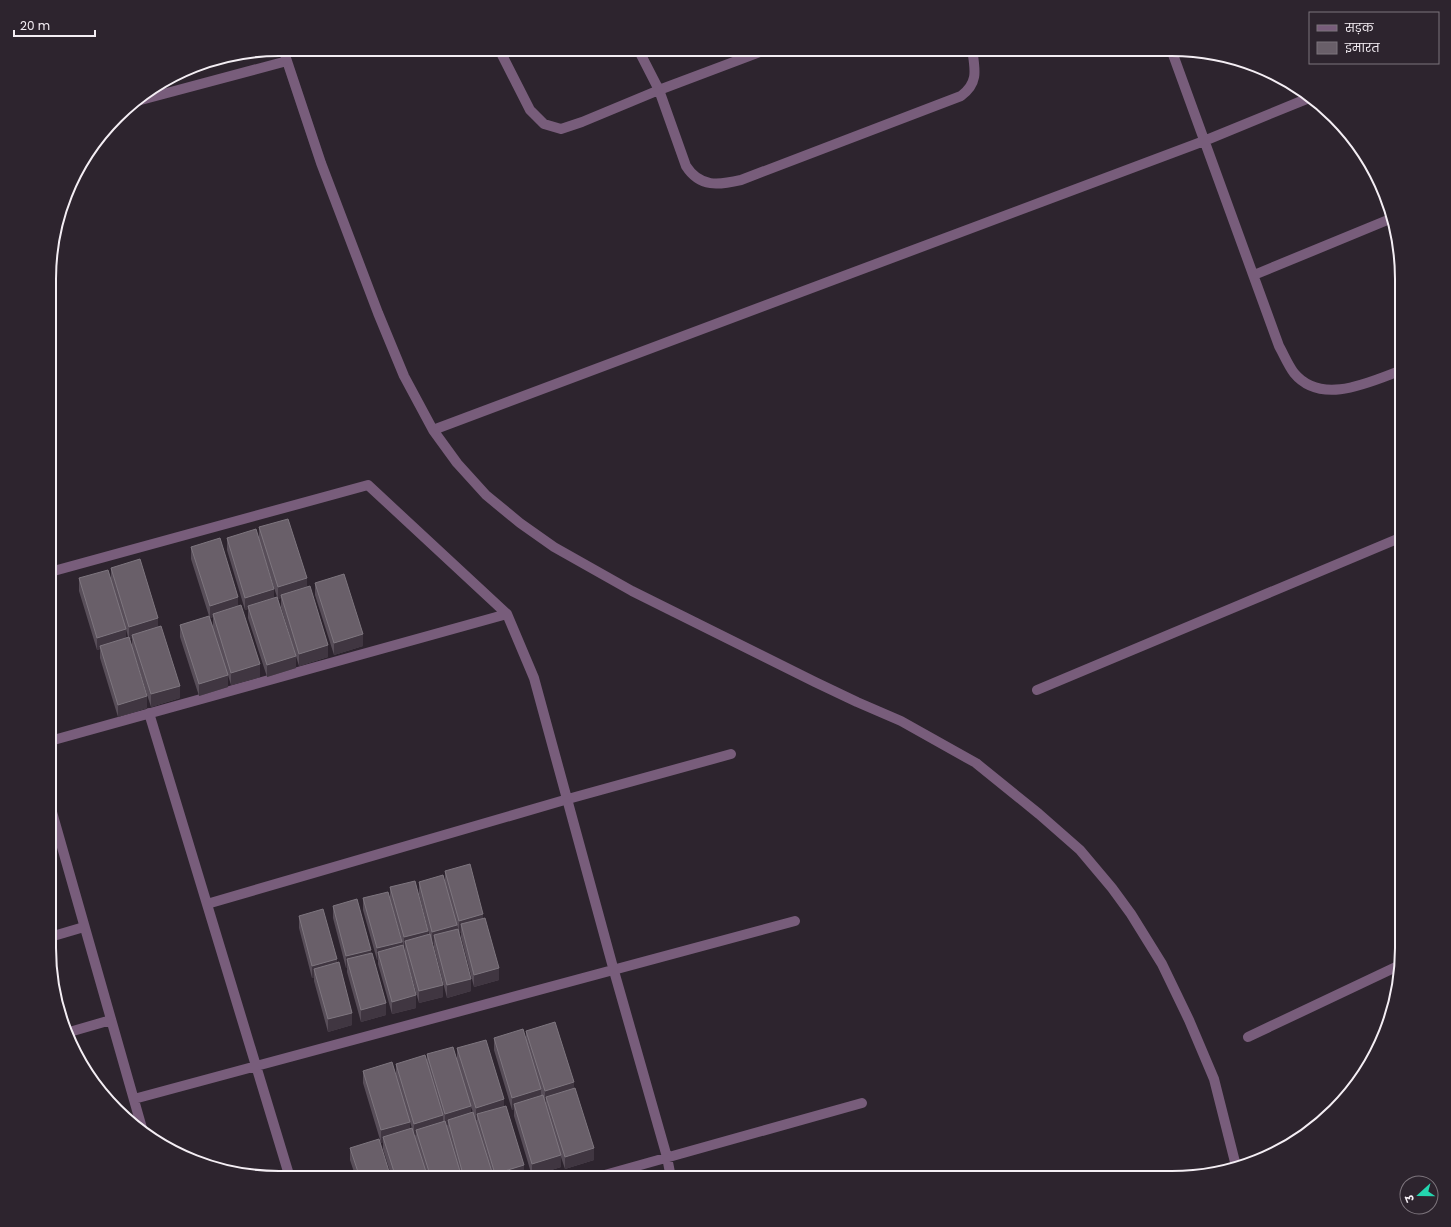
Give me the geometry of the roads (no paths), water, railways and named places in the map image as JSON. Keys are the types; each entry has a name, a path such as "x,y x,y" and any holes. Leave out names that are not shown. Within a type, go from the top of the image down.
{"street":[{"path":"285,56 321,163 378,313 404,376 433,430 458,463 486,495 554,547 632,591 843,695 901,721 976,763 1039,814 1080,850 1112,888 1131,914 1162,964 1189,1020 1214,1079 1235,1162"},
{"path":"503,56 530,110 544,124 561,129 749,56"},
{"path":"642,56 659,90 686,166 691,174 699,180 709,183 723,184 741,180 961,96 972,86 975,78 973,56"},
{"path":"1173,56 1284,356 1294,373 1304,382 1313,387 1336,390 1361,385 1395,373"},
{"path":"150,97 286,60"},
{"path":"433,430 1204,141 1305,100"},
{"path":"1254,275 1387,220"},
{"path":"56,570 368,484 507,614 534,678 670,1171"},
{"path":"1037,690 1395,540"},
{"path":"56,739 507,614"},
{"path":"149,713 288,1171"},
{"path":"207,904 568,799 731,754"},
{"path":"56,827 141,1123"},
{"path":"134,1099 614,971 795,921"},
{"path":"56,935 84,927"},
{"path":"1248,1037 1394,968"},
{"path":"72,1031 111,1020"},
{"path":"618,1171 862,1103"}]}
